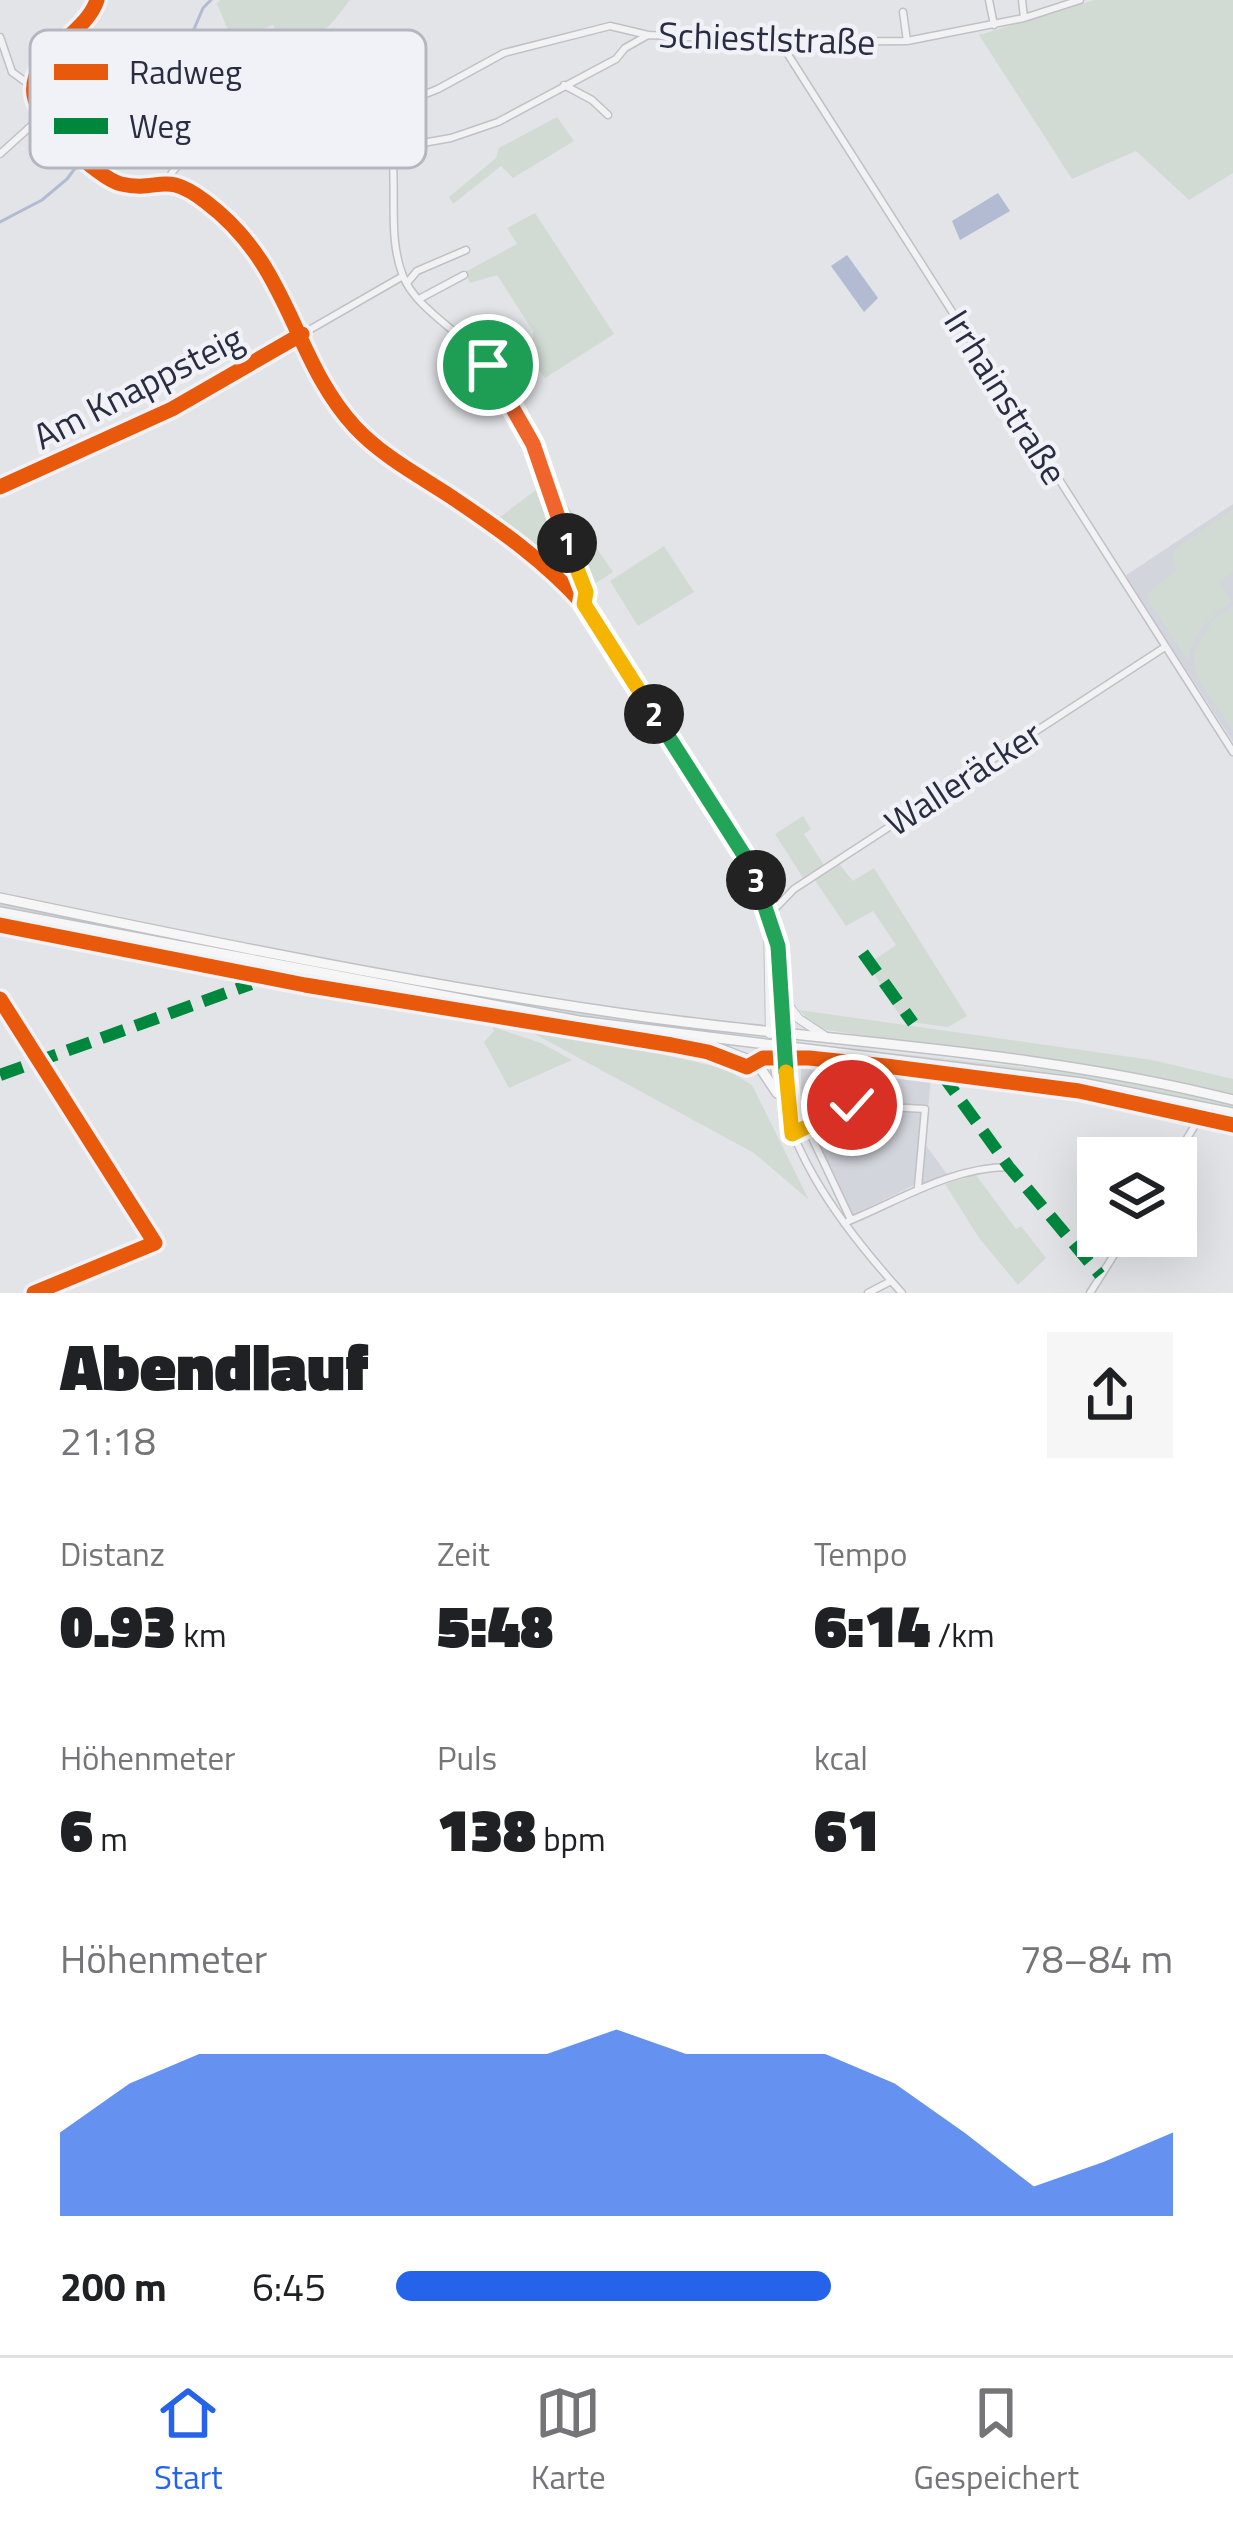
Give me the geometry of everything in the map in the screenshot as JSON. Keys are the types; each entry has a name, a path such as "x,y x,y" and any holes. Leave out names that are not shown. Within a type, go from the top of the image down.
{"main road":[{"path":"0,898 584,1007 1083,1070 1233,1100"},
{"path":"0,912 579,1021 1082,1083 1233,1113"},
{"path":"681,1033 757,1063 777,1093"}],"street":[{"path":"78,30 97,0"},
{"path":"989,0 994,25"},
{"path":"1022,0 1024,18"},
{"name":"Schiestlstraße","path":"426,94 503,53 610,26 648,35 780,42 907,41 1024,18 1080,0"},
{"path":"903,12 907,41"},
{"path":"625,48 628,32"},
{"path":"426,142 498,122 616,59 648,35"},
{"path":"0,37 12,72 30,85"},
{"name":"Irrhainstraße","path":"780,42 1233,752"},
{"path":"564,85 608,115"},
{"path":"0,154 30,127"},
{"path":"96,168 123,185 182,185 208,203 247,240 270,272 331,394 366,438 521,544 584,604 744,855 768,916 778,946 792,1134"},
{"path":"168,182 175,168"},
{"path":"396,168 405,279 419,299 482,357 533,444 586,592 584,604"},
{"name":"Am Knappsteig","path":"0,487 172,409 417,271 466,250"},
{"path":"419,299 464,274"},
{"name":"Walleräcker","path":"768,916 794,889 1165,647"},
{"path":"768,916 770,1044 777,1093 792,1134 902,1293"},
{"path":"783,995 799,1019 828,1038"},
{"path":"792,1134 852,1105 925,1109 918,1187"},
{"path":"1188,1137 1200,1117"},
{"path":"807,1126 848,1221"},
{"path":"848,1221 918,1187 1009,1167"},
{"path":"1090,1293 1113,1257"},
{"path":"868,1293 891,1281"}],"shaded area":[{"path":"220,0 350,0 324,30 276,30 273,25 261,30 228,30 217,4"},
{"path":"1094,0 1233,0 1233,173 1189,200 1136,151 1072,179 979,35"},
{"path":"557,117 574,141 513,178 501,166 453,204 449,197 496,158 499,148"},
{"path":"535,213 614,334 545,378 532,361 533,331 497,275 470,283 465,272 517,244 507,228"},
{"path":"545,483 581,593 496,520"},
{"path":"552,483 613,572 588,588"},
{"path":"1233,504 1233,742 1125,576"},
{"path":"1233,510 1233,571 1219,583 1231,602 1203,626 1188,660 1148,593 1177,570 1172,558 1175,549"},
{"path":"664,546 694,592 638,626 610,581"},
{"path":"1233,606 1233,730 1197,676 1193,654 1213,620"},
{"path":"803,816 811,829 804,834 824,865 803,878 775,834"},
{"path":"839,864 853,881 874,868 967,1016 948,1027 903,1021 868,964 896,945 873,911 846,926 814,879"},
{"path":"0,903 331,968 753,1036 580,1017 0,909"},
{"path":"799,1010 1152,1060 1233,1079 1233,1096 989,1050 956,1050 821,1029 802,1019 805,1016"},
{"path":"509,1020 666,1046 665,1055 726,1069 752,1085 809,1200 754,1153"},
{"path":"493,1027 541,1043 572,1060 509,1088 484,1042"},
{"path":"801,1043 1102,1076 1233,1104 1233,1110 1128,1087"},
{"path":"802,1053 1109,1091 1218,1114 1233,1118 1233,1124 1061,1087 802,1057"},
{"path":"810,1062 832,1063 851,1102 888,1103 893,1070 931,1075 925,1144 949,1177 926,1186 914,1185 853,1215 813,1130 801,1087 801,1069"},
{"path":"976,1175 1016,1229 1021,1226 1046,1258 1018,1285 979,1238 945,1184"}],"water":[{"path":"998,193 1010,211 960,240 952,221"},
{"path":"847,255 878,298 864,312 831,266"}],"waterway":[{"path":"194,30 211,0"},
{"path":"0,222 42,200 75,168"},
{"path":"1205,1124 1233,1133"}],"marked path":[{"path":"863,953 913,1023"},
{"path":"0,1075 251,984"},
{"path":"941,1073 1009,1167 1100,1275"}],"cycle path":[{"path":"76,30 97,0"},
{"path":"95,168 121,184 171,184 192,192 234,227 274,283 317,371 355,427 388,456 521,546 584,605"},
{"path":"0,487 172,409 302,334"},
{"path":"0,925 305,985 672,1045 747,1067 763,1058 886,1066 1079,1091 1233,1125"},
{"path":"0,999 155,1243 34,1293"}],"route":[{"path":"488,365 533,444 586,592 584,604 756,879 780,960 792,1134 852,1105"}]}
